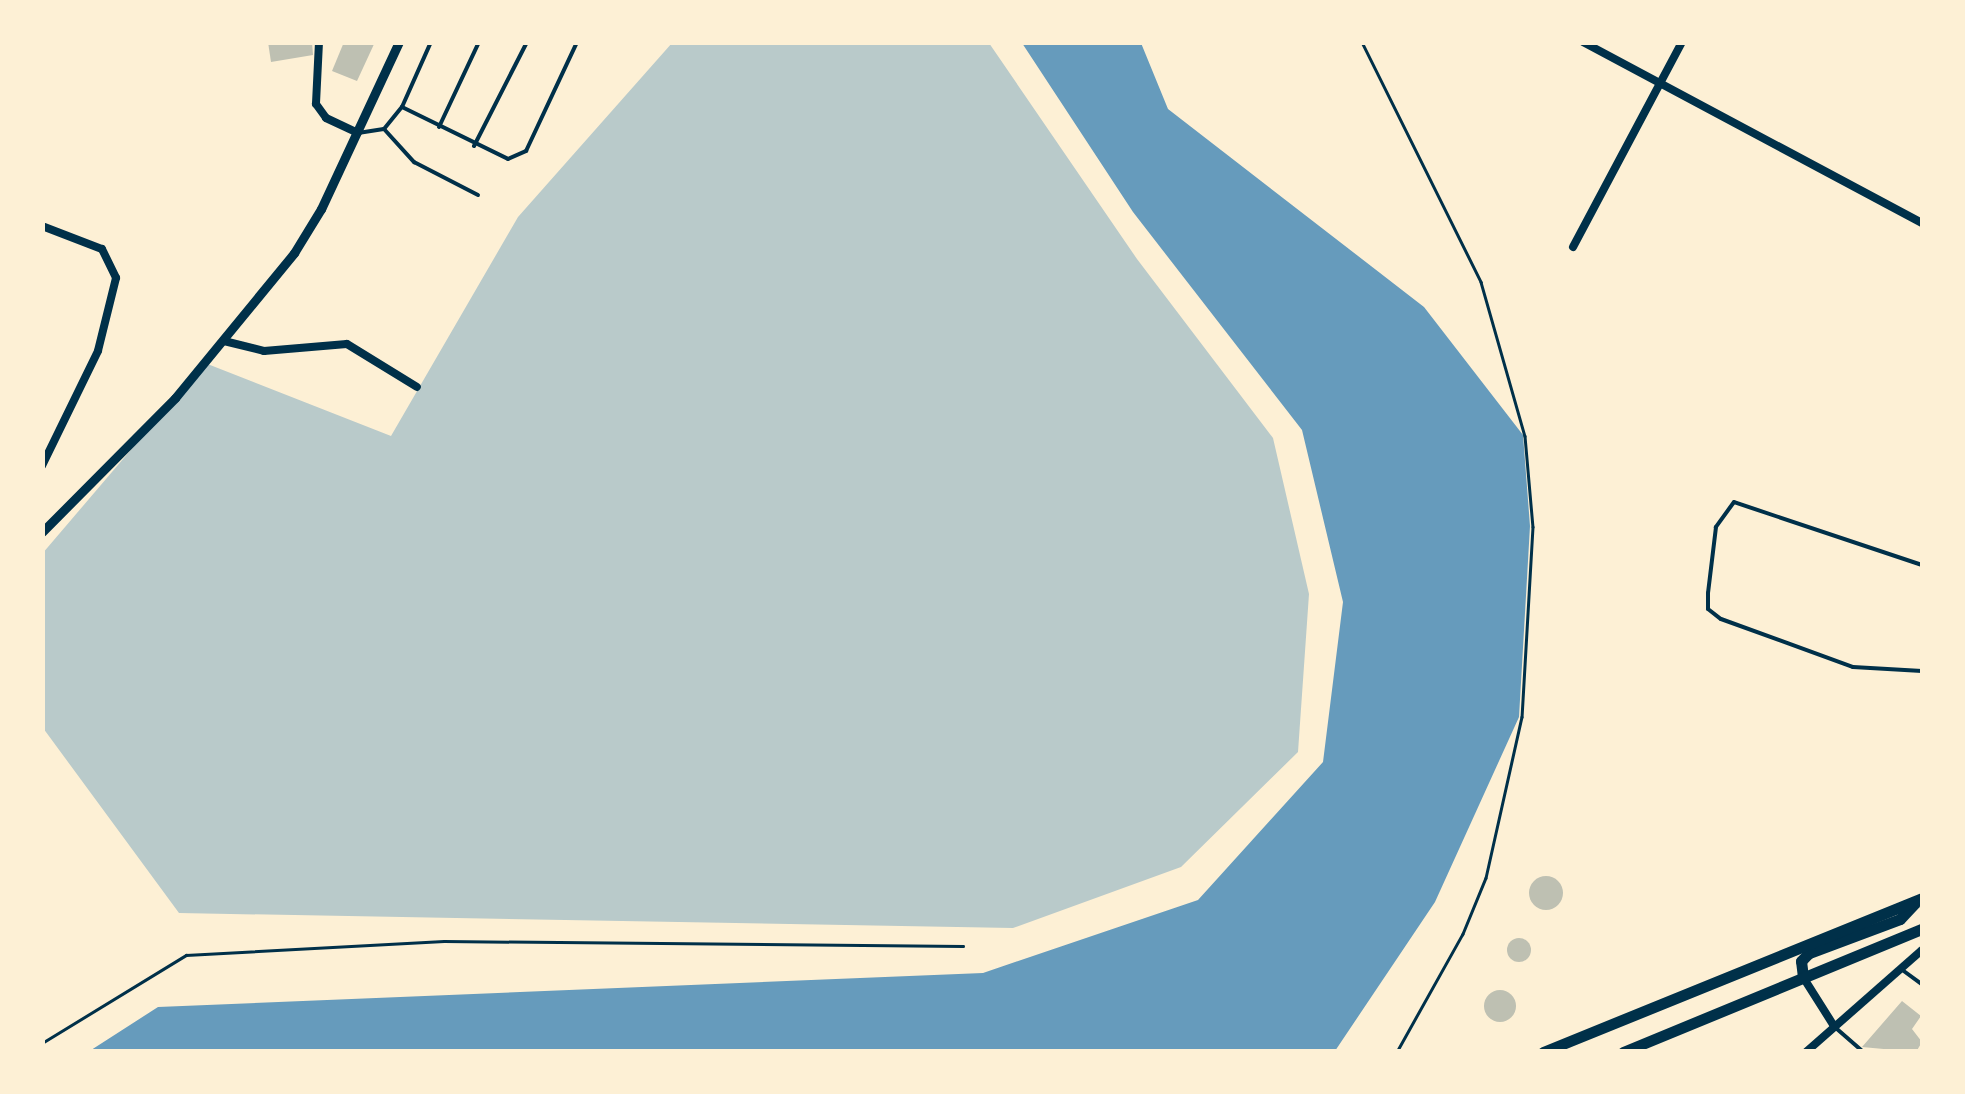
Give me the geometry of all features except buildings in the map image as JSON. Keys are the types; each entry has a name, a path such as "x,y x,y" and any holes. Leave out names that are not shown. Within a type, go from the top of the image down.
{"main road":[{"path":"1543,1052 1920,899"},
{"path":"1803,977 1800,961 1809,953 1900,919 1920,899"},
{"path":"1622,1052 1922,929"},
{"path":"1759,966 1769,976 1763,992"}],"street":[{"path":"42,532 224,341 310,229 399,42"},
{"path":"1583,42 1922,222"},
{"path":"1573,247 1682,42"},
{"path":"322,46 316,104 326,118 358,133"},
{"path":"42,226 102,249 116,278 98,351 42,466"},
{"path":"224,341 264,351 348,344 417,387"},
{"path":"1806,1052 1922,950"},
{"path":"1803,977 1834,1026"}],"lane":[{"path":"358,133 384,128 402,107 431,42"},
{"path":"440,128 480,42"},
{"path":"474,146 527,42"},
{"path":"402,107 474,146 508,159 526,151 577,42"},
{"path":"384,128 414,162 478,195"},
{"path":"1922,565 1734,502 1716,526 1708,610 1721,619 1853,667 1922,671"},
{"path":"1901,969 1922,984"},
{"path":"1834,1026 1864,1052"}],"path":[{"path":"1362,42 1481,282 1525,436 1533,526 1522,717 1486,878 1463,934 1397,1052"},
{"path":"42,1043 186,956 444,941 964,946"}],"shaded area":[{"path":"672,43 989,43 1137,259 1273,438 1309,594 1298,752 1181,867 1013,928 179,913 43,728 42,554 205,363 391,436 518,217"}],"water":[{"path":"1022,43 1141,43 1168,109 1424,307 1523,435 1530,526 1519,717 1435,902 1335,1051 88,1052 158,1007 983,973 1198,900 1323,762 1343,602 1302,430 1133,212"}]}
